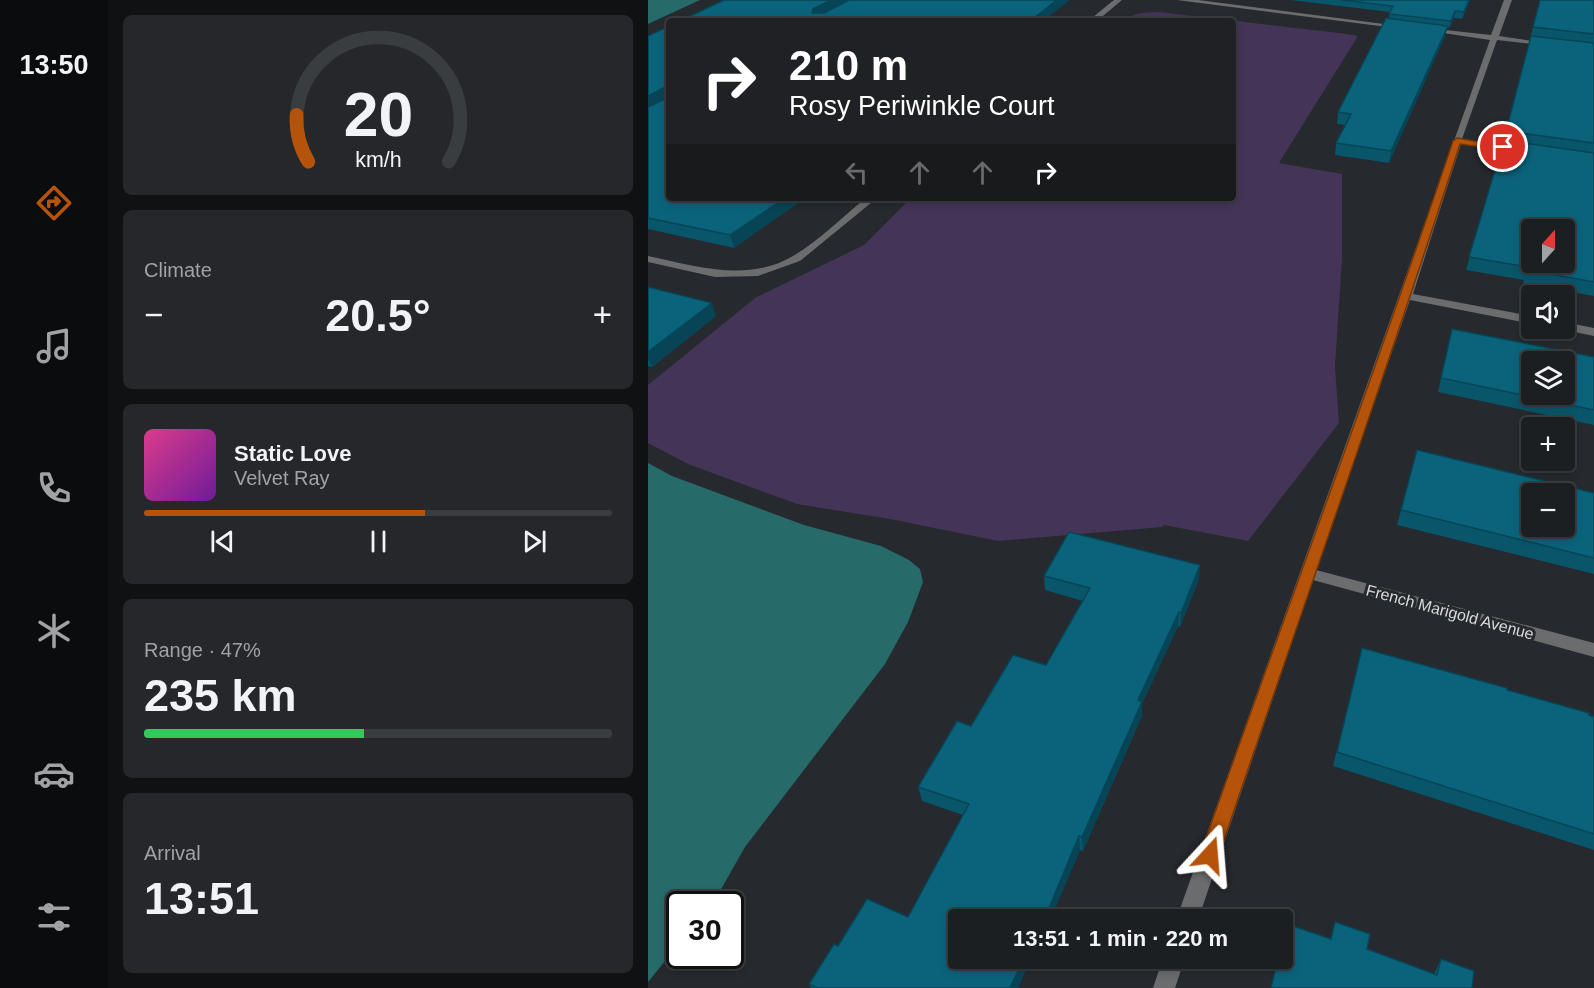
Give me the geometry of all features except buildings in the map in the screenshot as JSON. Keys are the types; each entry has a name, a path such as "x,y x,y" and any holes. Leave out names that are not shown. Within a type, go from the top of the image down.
{"street":[{"path":"1096,18 1118,0"},
{"path":"1181,0 1561,45"},
{"path":"1191,909 1508,0"},
{"path":"1457,141 1526,150"},
{"path":"648,259 715,274 754,274 796,260 868,201"},
{"path":"1406,296 1521,318"},
{"path":"1575,328 1594,332"},
{"name":"French Marigold Avenue","path":"1307,573 1594,650"},
{"path":"1164,988 1170,969"}],"shaded area":[{"path":"1159,12 1210,18 1129,18"},
{"path":"1236,21 1358,36 1279,163 1342,174 1342,259 1335,366 1339,423 1248,541 1164,525 998,541 890,519 797,504 688,464 648,443 648,385 755,298 864,245 908,201 1236,201"}],"water":[{"path":"648,0 700,0 648,24"},
{"path":"648,463 672,476 804,525 881,546 909,560 920,569 923,582 908,622 885,664 745,847 720,891 666,891 666,960 648,982"}],"route":[{"path":"1210,855 1406,296 1457,141 1503,147"}]}
